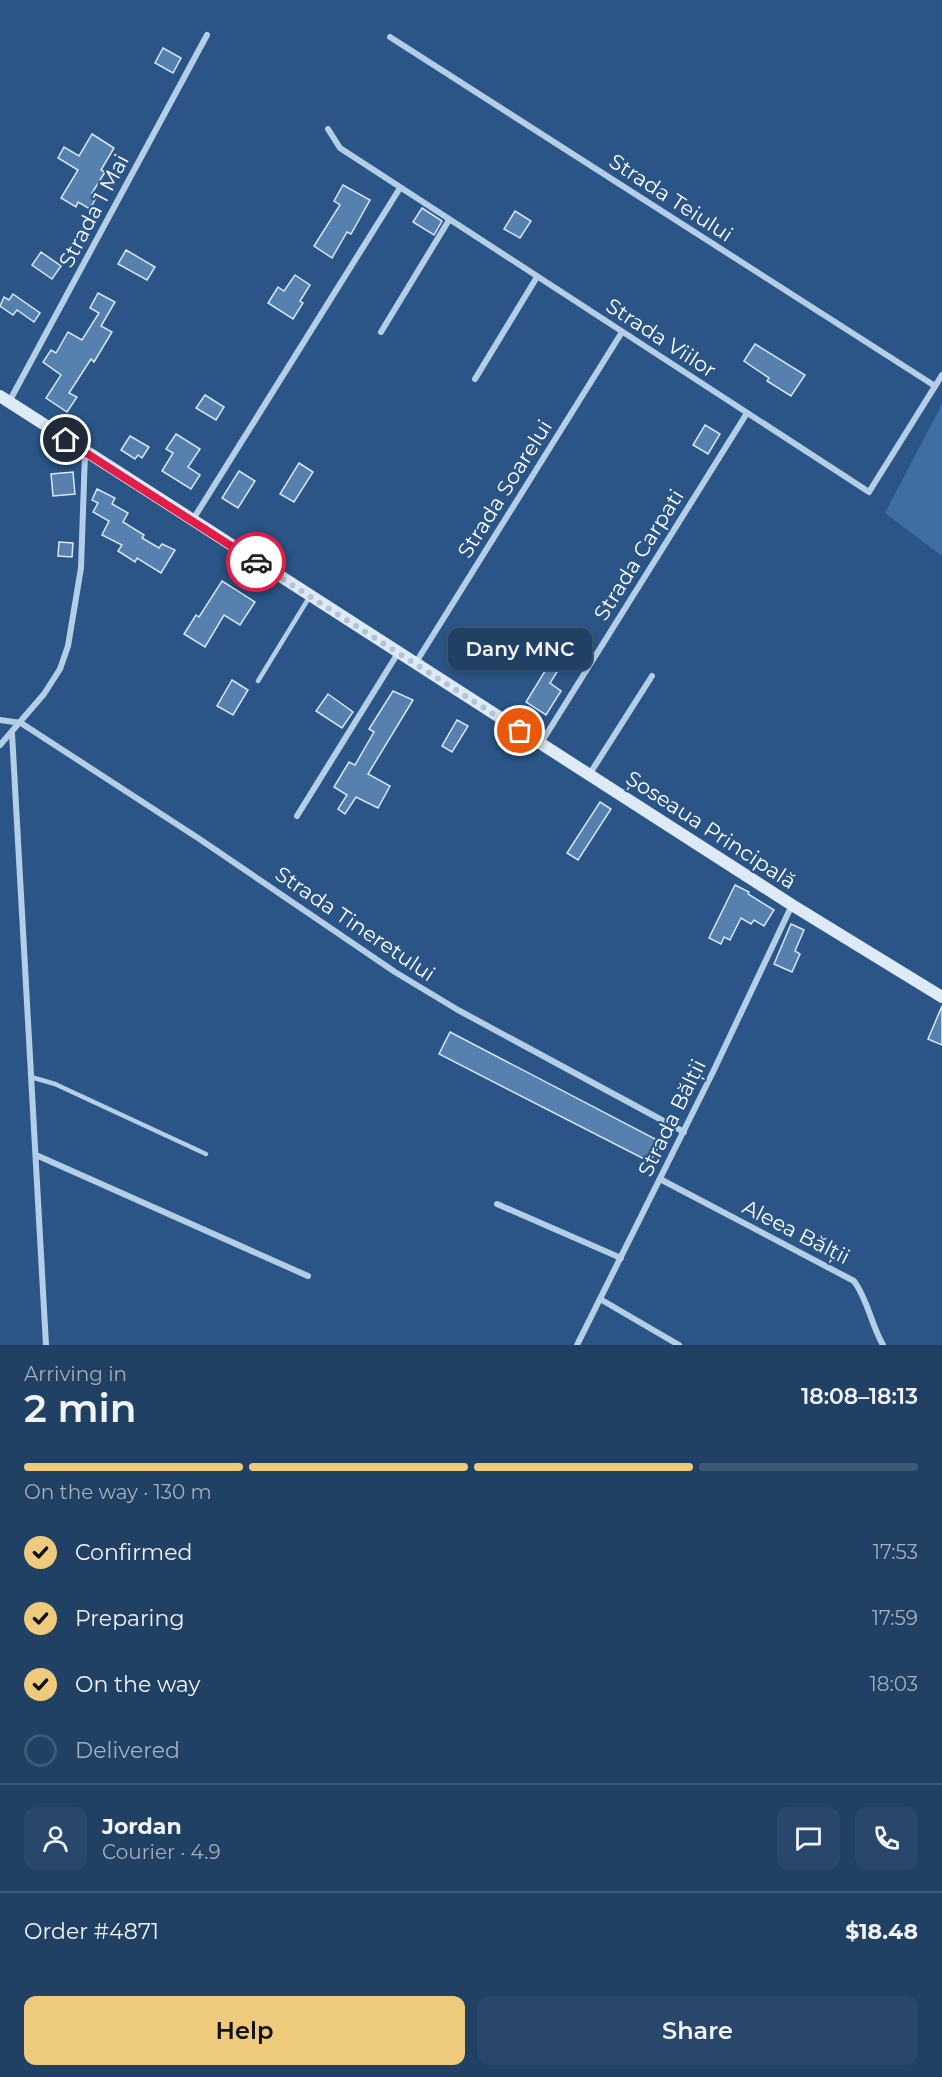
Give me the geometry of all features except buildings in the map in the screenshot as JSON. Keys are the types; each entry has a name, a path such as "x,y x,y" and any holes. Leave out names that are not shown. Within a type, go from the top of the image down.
{"main road":[{"name":"Șoseaua Principală","path":"4,399 792,905 942,997"}],"street":[{"name":"Strada 1 Mai","path":"4,399 207,35"},
{"name":"Strada Teiului","path":"390,38 935,387"},
{"name":"Strada Viilor","path":"328,129 340,148 869,492 942,375"},
{"path":"192,521 400,188"},
{"path":"381,332 449,220"},
{"path":"475,379 537,277"},
{"name":"Strada Soarelui","path":"415,664 622,332"},
{"name":"Strada Carpati","path":"540,744 747,413"},
{"path":"0,745 21,723 60,669 68,646 81,568 86,453"},
{"path":"297,816 398,653"},
{"path":"589,775 652,676"},
{"path":"0,720 21,723"},
{"name":"Strada Tineretului","path":"21,723 198,838 395,972 449,1004 684,1132"},
{"path":"12,733 46,1345"},
{"name":"Strada Bălții","path":"577,1345 684,1132 792,905"},
{"path":"36,1155 308,1276"},
{"name":"Aleea Bălții","path":"660,1179 854,1281 863,1294 873,1328 883,1345"},
{"path":"497,1204 621,1258"},
{"path":"600,1299 679,1345"}],"lane":[{"path":"258,681 309,596"},
{"path":"32,1077 55,1084 206,1154"}],"shaded area":[{"path":"942,404 942,556 885,513"}],"way so far":[{"path":"256,562 520,731"}],"place":[{"name":"Dany MNC","path":"520,731"}],"route":[{"path":"66,440 256,562"}]}
